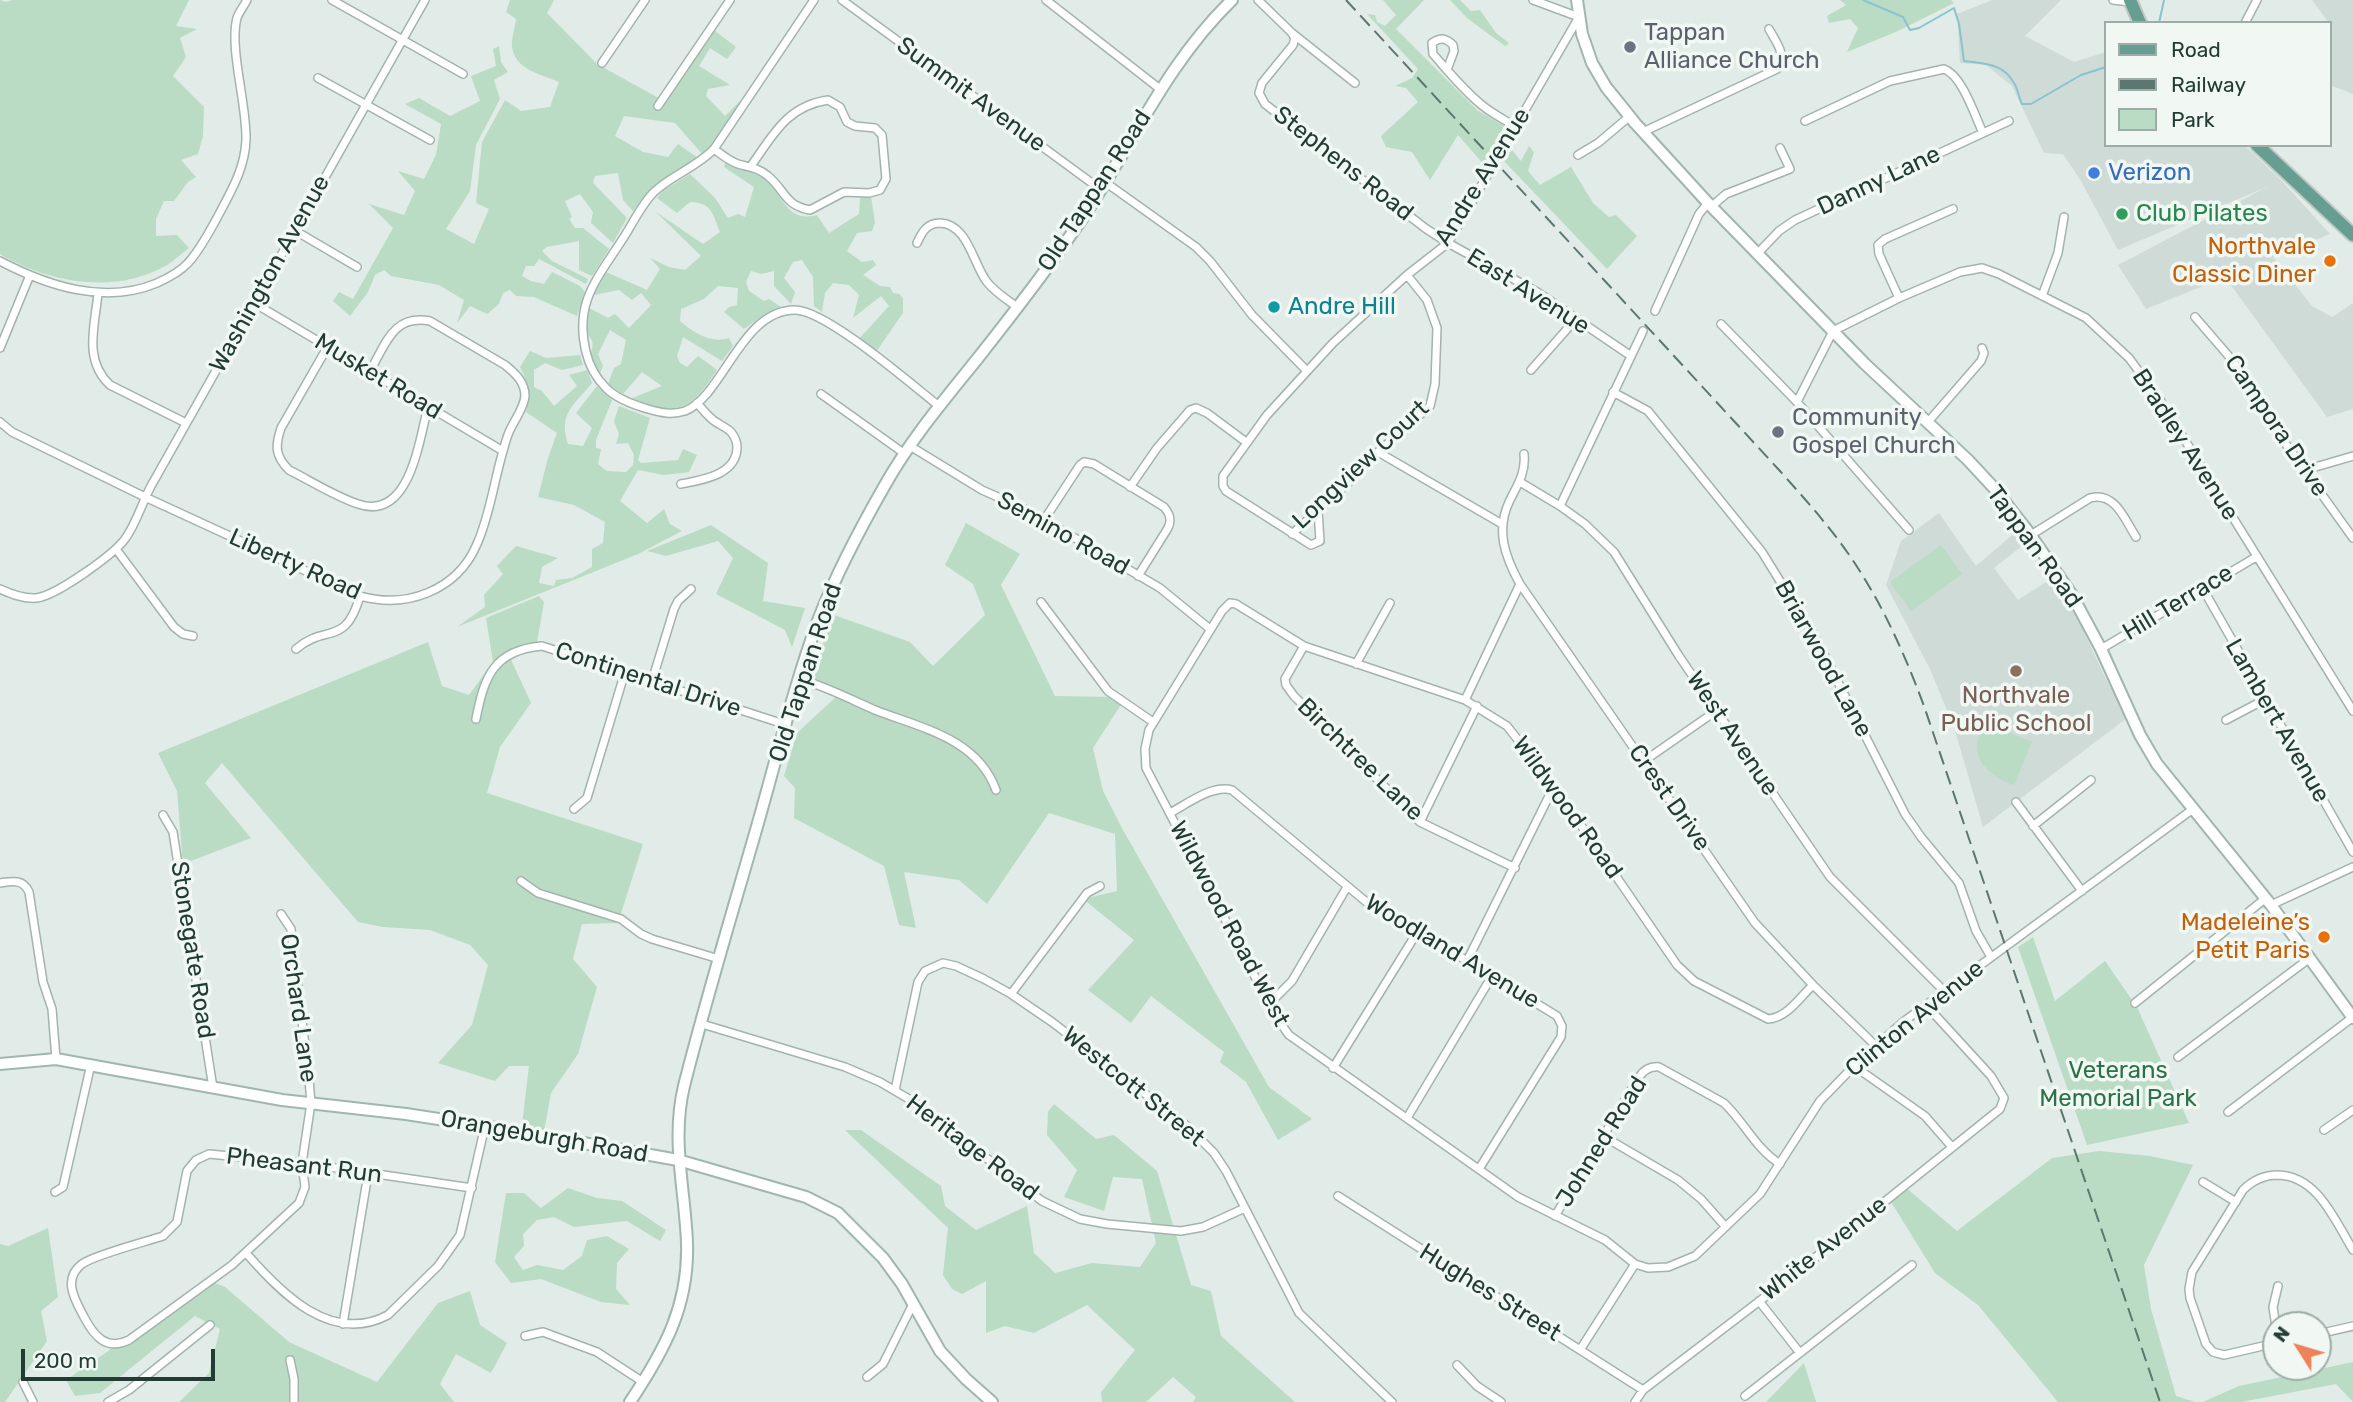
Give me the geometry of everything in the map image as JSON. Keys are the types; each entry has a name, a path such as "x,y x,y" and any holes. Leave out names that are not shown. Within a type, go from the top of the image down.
{"main road":[{"path":"2130,1 2139,21"},
{"path":"2259,147 2353,235"}],"street":[{"path":"0,261 30,275 67,287 120,294 143,289 167,279 186,265 201,247 235,186 242,164 246,142 245,118 234,36 237,17 247,0"},
{"path":"332,0 463,74"},
{"name":"Washington Avenue","path":"116,549 126,538 186,422 425,0"},
{"path":"602,63 645,0"},
{"path":"658,106 730,0"},
{"path":"814,0 714,149 703,160 654,192 592,288 583,309 582,328 589,362 607,390 621,399 660,413 673,414 698,403 747,337 779,312 796,310 813,314 833,325 939,406"},
{"name":"Summit Avenue","path":"842,0 1103,186"},
{"path":"1046,0 1160,89"},
{"path":"1258,0 1291,32 1354,83"},
{"path":"1533,0 1579,17"},
{"name":"Tappan Road","path":"1577,0 1585,44 1597,72 1643,132 1873,373 1928,422 1994,488 2031,535 2073,595 2150,753 2269,901 2353,1017"},
{"path":"2113,0 2130,1"},
{"path":"2246,21 2258,0"},
{"name":"Old Tappan Road","path":"630,1402 670,1334 679,1308 685,1280 687,1242 678,1160 682,1099 719,959 800,679 828,596 886,484 907,450 1058,254 1103,186 1160,89 1224,2"},
{"name":"Andre Avenue","path":"1246,442 1333,343 1448,243 1579,17"},
{"path":"1643,132 1777,69 1782,63 1783,54 1769,29"},
{"name":"Stephens Road","path":"1291,32 1295,38 1293,44 1262,83 1261,98 1425,228"},
{"path":"1805,121 1890,81 1944,69 1958,79 1983,133"},
{"path":"1447,70 1485,108 1516,127"},
{"path":"318,78 430,140"},
{"path":"714,149 737,164 751,166 769,177 787,201 810,211 844,192 869,193 880,190 887,179 882,135 875,128 855,126 847,122 840,107 828,100 802,107 790,115 772,135 751,166"},
{"path":"1578,155 1630,116"},
{"name":"Danny Lane","path":"1758,253 1779,231 1795,220 2008,121"},
{"path":"1656,311 1699,214 1726,194 1790,170 1780,148"},
{"path":"1103,186 1196,247 1252,315 1307,371"},
{"path":"1899,299 1879,254 1878,245 1885,239 1953,209"},
{"path":"2042,296 2056,261 2064,218"},
{"path":"917,243 922,231 931,224 944,223 955,228 964,237 984,279 1017,307"},
{"name":"East Avenue","path":"1425,228 1537,292 1631,356"},
{"path":"294,230 357,267"},
{"name":"Bradley Avenue","path":"1833,331 1960,272 1982,268 2086,318 2129,358 2160,400 2353,711"},
{"path":"0,348 30,275"},
{"name":"Longview Court","path":"1246,442 1226,471 1223,486 1226,491 1293,534 1403,428 1426,412 1434,393 1437,328 1427,300 1408,275"},
{"path":"98,293 93,349 94,364 100,376 110,385 186,422"},
{"name":"Musket Road","path":"254,303 503,451"},
{"name":"Campora Drive","path":"2195,317 2233,361 2280,436 2353,538"},
{"path":"1531,370 1575,320"},
{"name":"Liberty Road","path":"0,422 12,432 145,497 360,596 393,602 435,590 466,564 477,546 509,431 525,396 523,384 505,365 430,321 405,321 393,331 370,371"},
{"path":"1721,324 1797,402 1909,530"},
{"path":"1560,506 1643,331"},
{"path":"1797,402 1833,331"},
{"path":"328,346 281,428 277,452 289,470 360,505 376,506 389,502 402,492 409,478 428,407"},
{"path":"1928,422 1981,361 1984,353 1982,348"},
{"name":"Briarwood Lane","path":"1613,392 1648,411 1762,552 1817,642 1905,814 1959,883 1976,930 1991,957"},
{"name":"Semino Road","path":"821,394 907,450 982,490 1027,510 1138,576 1175,599 1210,629"},
{"path":"681,484 722,473 733,464 737,452 737,440 730,431 710,418 698,403"},
{"path":"1130,487 1157,448 1189,410 1202,410 1246,442"},
{"path":"1378,452 1502,524 1505,511 1520,482 1525,465 1524,454"},
{"path":"2305,470 2353,456"},
{"path":"1044,520 1084,462 1094,464 1164,507 1170,517 1171,522 1138,576"},
{"name":"West Avenue","path":"1520,482 1594,531 1614,552 1716,711 1830,877 1944,991"},
{"path":"2031,535 2097,496 2114,503 2136,537"},
{"path":"1293,534 1311,545 1320,541 1318,511"},
{"name":"Crest Drive","path":"1502,524 1503,544 1520,584 1755,923 1813,985 1876,1046"},
{"path":"0,589 33,599 48,596 116,549 174,627 183,634 193,636"},
{"name":"Hill Terrace","path":"2101,649 2256,557"},
{"path":"1465,700 1520,584"},
{"path":"652,681 674,610 678,601 691,589"},
{"name":"Lambert Avenue","path":"2203,589 2353,852"},
{"path":"296,649 303,643 339,631 349,624 360,596"},
{"path":"1041,602 1108,691 1153,722"},
{"path":"1356,664 1390,603"},
{"name":"Wildwood Road","path":"1210,629 1226,605 1236,604 1304,646 1477,706 1515,734 1688,977 1768,1019 1785,1013 1813,985"},
{"name":"Wildwood Road West","path":"1210,629 1153,722 1146,739 1144,758 1146,768 1289,1035 1518,1197 1605,1240 1634,1264"},
{"name":"Continental Drive","path":"476,719 482,687 503,659 512,653 532,647 547,646 787,725"},
{"name":"Birchtree Lane","path":"1304,646 1285,679 1289,691 1420,822 1515,868"},
{"path":"574,809 587,797 625,672"},
{"path":"800,679 825,686 875,710 917,724 959,743 990,775 996,790"},
{"path":"2226,720 2264,700"},
{"path":"1420,822 1477,706"},
{"path":"1644,761 1716,711"},
{"path":"2034,826 2091,780"},
{"path":"1467,961 1554,786"},
{"name":"Woodland Avenue","path":"1170,813 1213,791 1225,788 1232,790 1376,910 1553,1012 1561,1020 1562,1032 1479,1169"},
{"path":"2015,802 2082,891"},
{"name":"Clinton Avenue","path":"1634,1264 1656,1268 1678,1264 1695,1255 1760,1194 1811,1113 1829,1091 1876,1046 1944,991 2193,809"},
{"name":"Stonegate Road","path":"163,815 173,832 213,1088"},
{"path":"2135,1003 2269,901 2353,867"},
{"path":"0,883 20,881 26,885 29,892 44,982 52,1009 56,1059"},
{"path":"521,881 538,893 621,919 652,939 719,959"},
{"path":"1011,994 1087,893 1100,886"},
{"path":"1270,1003 1292,981 1347,887"},
{"name":"Orchard Lane","path":"82,1313 97,1338 110,1344 123,1343 246,1254 299,1203 305,1186 302,1163 311,1104 291,929 281,914"},
{"path":"1333,1068 1418,932"},
{"path":"2178,1058 2310,958"},
{"name":"Westcott Street","path":"895,1090 918,982 925,971 936,964 950,964 1011,994 1107,1062 1187,1126 1214,1153 1226,1171 1299,1313 1392,1402"},
{"path":"1407,1118 1492,976"},
{"name":"White Avenue","path":"1635,1402 1643,1390 2000,1109 2004,1098 2002,1091 1962,1042 1926,1005"},
{"path":"2228,1112 2353,1017"},
{"name":"Heritage Road","path":"702,1024 845,1067 895,1090 1042,1201 1080,1219 1181,1231 1203,1227 1245,1208"},
{"name":"Orangeburgh Road","path":"0,1064 56,1059 311,1104 407,1114 485,1126 678,1160 806,1196 827,1206 848,1221 883,1258 898,1278 940,1351 992,1402"},
{"path":"55,1192 63,1187 90,1065"},
{"path":"1854,1066 1925,1116 1952,1147"},
{"name":"Johned Road","path":"1555,1216 1639,1077 1649,1069 1659,1067 1724,1103 1755,1144 1780,1164"},
{"path":"2324,1130 2353,1110"},
{"path":"246,1254 277,1287 322,1318 343,1324 369,1323 388,1315 438,1266 460,1235 485,1126"},
{"path":"1603,1136 1678,1180 1701,1199 1724,1225"},
{"name":"Pheasant Run","path":"82,1313 71,1289 76,1270 88,1261 169,1233 179,1216 185,1177 196,1160 209,1154 302,1163 471,1188"},
{"path":"343,1324 368,1174"},
{"path":"2262,1346 2224,1355 2213,1352 2206,1344 2190,1298 2192,1272 2249,1185 2262,1177 2281,1175 2307,1184 2320,1198 2353,1250"},
{"path":"2203,1182 2236,1202"},
{"name":"Hughes Street","path":"1338,1196 1643,1390"},
{"path":"1580,1350 1634,1264"},
{"path":"1745,1396 1912,1265"},
{"path":"2274,1311 2278,1286"},
{"path":"1759,1301 1800,1353"},
{"path":"867,1377 883,1364 913,1304"},
{"path":"108,1402 129,1391 209,1325"},
{"path":"2332,1331 2353,1326"},
{"path":"525,1336 543,1332 597,1352 643,1382"},
{"path":"290,1360 294,1379 294,1402"},
{"path":"1457,1365 1477,1386 1501,1402"},
{"path":"23,1382 33,1402"}],"shaded area":[{"path":"1992,0 2061,0 2025,36 2074,62 2104,53 2104,147 2246,147 2281,180 2330,234 2273,257 2312,306 2332,317 2353,303 2353,409 2327,417 2225,277 2146,309 2118,265 2269,186 2118,250 2081,181 2063,154 2044,153 2012,86 1986,65 1960,63 1957,14"},
{"path":"2312,0 2353,0 2353,94 2332,86 2332,21 2327,20"},
{"name":"Northvale Public School","path":"1939,513 1976,566 2018,530 2027,542 1994,568 2018,600 2052,578 2078,619 2127,718 1983,827 1954,727 1930,669 1886,585 1901,541"}],"green space":[{"path":"0,0 189,0 176,26 197,29 180,38 186,57 173,76 204,107 203,136 198,154 181,160 196,177 188,182 174,201 164,201 156,219 156,236 177,235 189,248 167,265 126,280 83,282 40,272 0,254"},
{"path":"510,0 554,0 547,13 597,64 664,101 714,30 736,47 727,59 710,48 699,66 730,85 708,89 706,96 725,116 739,102 740,104 704,156 675,123 624,116 615,136 643,152 668,157 678,144 698,158 656,185 633,211 623,200 618,173 595,176 593,183 627,218 613,243 591,223 593,212 580,194 565,201 572,217 569,219 575,228 583,228 609,249 592,276 579,270 579,241 547,247 542,251 552,261 588,279 586,284 539,259 534,266 526,266 522,276 544,284 552,272 580,286 585,292 577,316 534,297 516,296 510,290 503,293 499,304 487,314 470,306 457,323 464,300 439,285 391,276 384,270 375,275 368,292 350,316 333,301 339,292 353,299 393,228 369,204 404,215 415,191 398,171 424,179 436,155 441,124 405,104 419,98 450,116 480,101 471,76 496,66 493,49 499,46 501,62 508,72 494,80 500,99 476,145 470,191 446,229 474,244 489,209 476,203 482,142 505,100 521,111 550,107 559,82 523,66 514,55 512,44 516,19 506,12"},
{"path":"1383,0 1424,0 1396,29 1477,110 1504,126 1486,167 1458,135 1430,180 1412,152 1386,147 1381,136 1418,102 1406,88 1395,86 1412,78 1418,69 1367,14 1375,15 1377,22 1385,26 1396,15"},
{"path":"1450,0 1460,0 1471,11 1480,10 1496,33 1509,43 1505,46 1467,18"},
{"path":"1840,0 1951,0 1954,3 1898,31 1847,52 1858,28 1850,19 1829,23 1827,16 1846,5"},
{"path":"1508,145 1521,161 1529,146 1534,152 1528,171 1540,185 1571,167 1593,203 1609,217 1616,215 1637,236 1607,269 1502,159"},
{"path":"726,161 767,180 786,206 798,215 817,215 829,233 859,214 860,198 871,196 875,223 872,231 857,233 847,251 862,262 873,260 876,265 863,275 899,294 903,298 903,313 876,352 858,340 889,306 881,296 853,318 859,295 849,285 833,283 825,293 822,312 814,306 813,277 802,260 793,262 784,278 795,292 791,304 774,286 774,271 761,274 751,271 746,282 749,291 764,301 769,299 781,307 765,314 744,329 724,312 737,305 738,288 718,286 704,299 681,309 680,321 691,330 716,340 729,338 733,346 722,361 683,337 677,356 680,363 687,367 698,356 717,370 699,395 681,407 671,408 660,408 630,399 662,386 642,372 623,394 608,384 614,368 621,364 626,340 610,330 598,354 603,366 599,375 590,355 592,340 586,333 589,308 608,318 615,314 629,328 651,305 641,293 632,300 619,290 594,295 606,272 647,290 660,269 650,258 669,267 685,270 701,256 656,212 703,244 720,232 710,210 703,204 690,202 677,213 657,198 664,190 690,174 715,198 728,218 738,214 745,217 754,187 724,167"},
{"path":"530,351 546,358 580,355 583,365 562,370 545,363 534,370 534,387 542,391 554,406 577,386 569,375 587,370 592,383 566,417 565,433 568,444 583,446 592,428 576,413 597,386 612,400 596,440 596,448 601,449 598,464 607,471 626,472 633,465 634,455 628,443 616,444 619,434 614,421 619,406 650,418 638,460 641,463 678,460 683,449 697,455 689,472 664,475 638,470 620,501 647,523 664,509 670,524 682,531 638,554 457,627 485,607 484,595 503,574 497,566 516,546 558,558 542,567 539,583 554,586 556,580 572,578 592,567 592,549 603,543 605,522 574,505 538,497 557,433 526,412 527,389 520,367"},
{"path":"966,523 1020,554 1001,585 1055,696 1115,697 1122,703 1093,748 1103,791 1269,1087 1312,1119 1278,1140 1246,1082 1220,1062 1224,1052 1151,996 1131,1023 1088,990 1134,940 1083,899 1117,891 1115,834 1049,813 987,904 959,880 904,872 916,928 899,925 884,866 794,818 795,788 784,776 797,733 839,694 811,682 834,615 910,642 933,666 985,615 973,584 945,565"},
{"path":"711,525 768,563 763,601 805,608 792,647 785,630 716,594 733,558 718,541 666,556 647,551"},
{"path":"1941,545 1962,574 1911,611 1890,582"},
{"path":"539,596 544,602 537,642 507,651 531,703 500,747 487,793 643,844 618,923 582,924 573,959 597,987 578,1054 551,1093 543,1137 521,1133 529,1066 509,1066 495,1081 438,1063 472,1025 488,965 470,945 430,930 383,927 358,922 222,763 205,783 251,838 183,864 177,791 158,753 428,642 442,686 469,695 493,662 486,618"},
{"path":"1987,724 2032,742 2014,785 1989,771 1980,759 1977,752 1978,742"},
{"name":"Veterans Memorial Park","path":"2033,937 2055,1001 2105,961 2137,1007 2189,1123 2087,1145 2018,947"},
{"path":"1054,1104 1096,1139 1114,1135 1157,1171 1191,1285 1211,1291 1221,1336 1295,1402 1193,1402 1196,1397 1173,1377 1146,1402 1102,1402 1101,1392 1135,1350 1087,1305 1034,1333 1005,1326 986,1333 986,1281 962,1294 952,1289 943,1275 948,1228 845,1130 861,1130 941,1186 945,1206 976,1230 1027,1206 1034,1253 1055,1273 1092,1263 1140,1267 1156,1243 1142,1179 1113,1177 1104,1211 1064,1197 1077,1170 1047,1135 1048,1112"},
{"path":"2099,1151 2150,1156 2193,1165 2144,1265 2151,1309 2176,1396 2195,1402 2058,1402 1978,1305 1935,1273 1888,1197 1904,1186 1957,1231 2052,1158"},
{"path":"568,1188 597,1198 622,1201 666,1230 660,1241 627,1221 574,1227 554,1217 537,1220 523,1234 524,1246 514,1257 523,1270 537,1265 563,1270 582,1256 587,1240 607,1236 629,1249 617,1263 616,1289 630,1305 601,1302 541,1279 511,1283 495,1262 506,1193 524,1193 541,1208"},
{"path":"48,1228 58,1297 41,1311 47,1341 5,1402 0,1402 0,1244 8,1246"},
{"path":"210,1281 225,1287 289,1342 377,1382 438,1303 470,1291 480,1325 507,1343 491,1373 456,1354 440,1384 454,1402 179,1402 209,1373 220,1329 195,1316 100,1393 75,1396 66,1380"},
{"path":"2353,1362 2353,1402 2336,1384 2241,1402 2203,1402 2239,1386 2263,1381 2332,1381 2332,1366"},
{"path":"1804,1363 1816,1402 1766,1402"}],"waterway":[{"path":"1863,0 1903,17 1910,30 1919,28 1954,8 1964,61 1993,66 2010,76 2022,104 2031,104 2081,75 2104,68"},
{"path":"2159,21 2164,0"}],"railway":[{"path":"1346,0 1789,482 1844,547 1874,594 1901,649 1924,706 2160,1402"}],"place":[{"name":"Tappan Alliance Church","path":"1630,47"},
{"name":"Verizon","path":"2094,173"},
{"name":"Club Pilates","path":"2122,214"},
{"name":"Northvale Classic Diner","path":"2330,261"},
{"name":"Andre Hill","path":"1274,307"},
{"name":"Community Gospel Church","path":"1778,432"},
{"name":"Northvale Public School","path":"2016,671"},
{"name":"Madeleine’s Petit Paris","path":"2324,937"}]}
